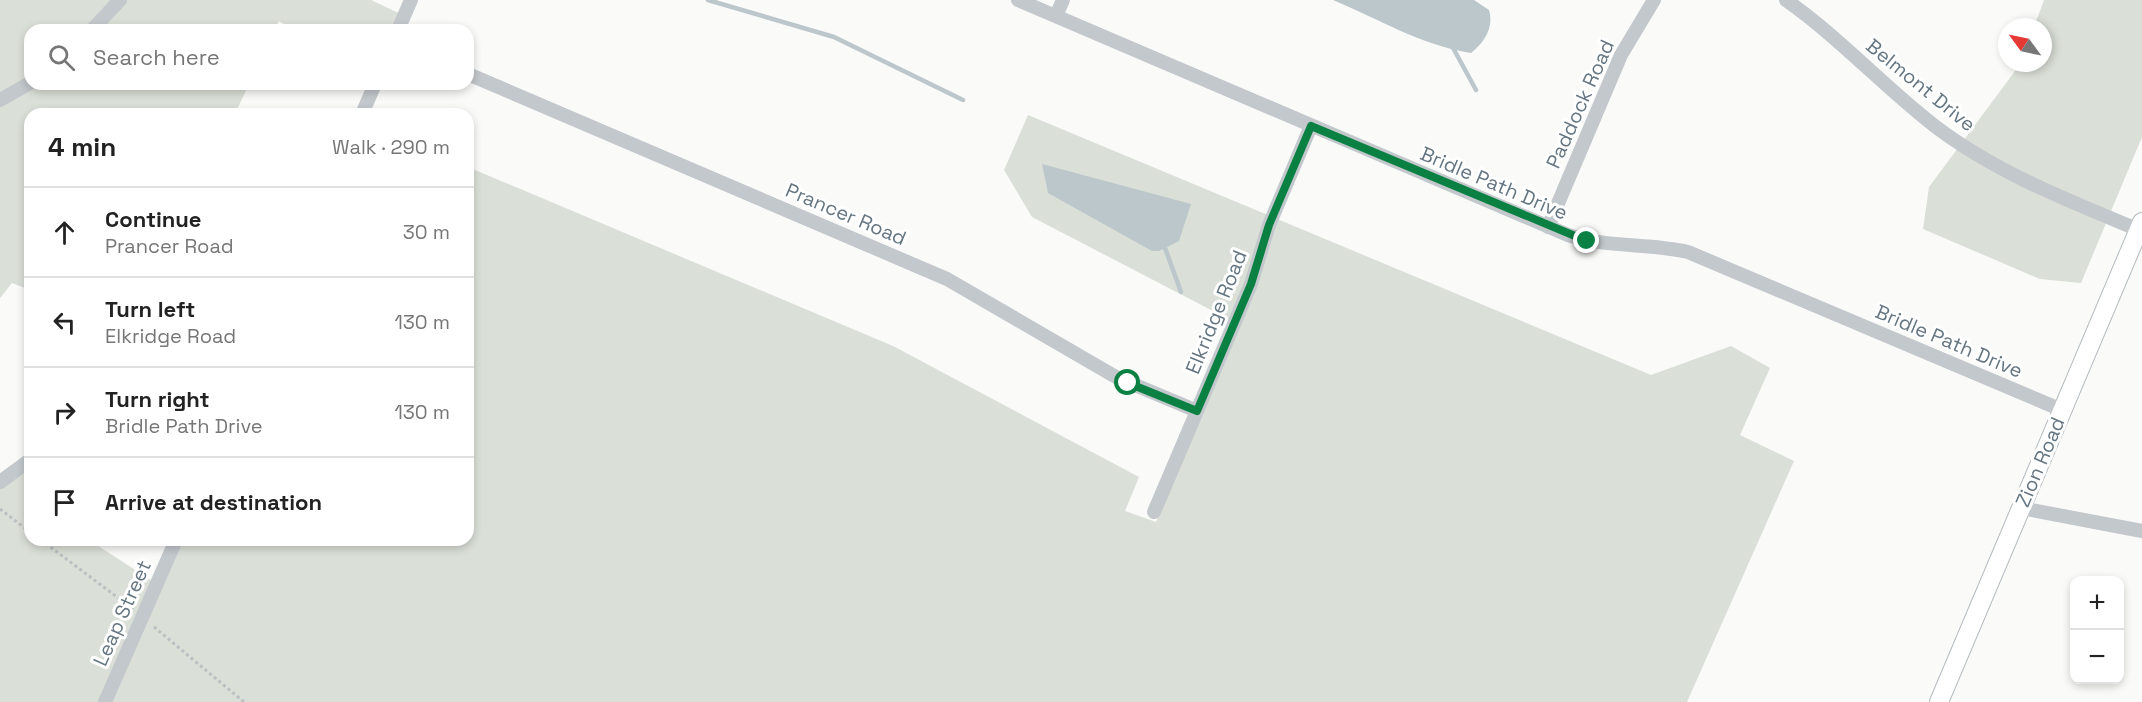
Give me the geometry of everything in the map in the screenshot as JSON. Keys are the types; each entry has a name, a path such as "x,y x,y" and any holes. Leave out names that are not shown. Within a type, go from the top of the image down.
{"street":[{"path":"98,24 120,0"},
{"path":"401,24 411,0"},
{"name":"Bridle Path Drive","path":"1018,0 1548,227 1587,241 1673,248 1694,254 2062,410"},
{"path":"1056,16 1063,0"},
{"name":"Paddock Road","path":"1548,227 1621,55 1654,0"},
{"name":"Belmont Drive","path":"1786,0 1825,30 1904,102 1954,141 2016,177 2140,226"},
{"name":"Prancer Road","path":"474,77 947,279 1116,377 1197,411"},
{"path":"0,100 24,86"},
{"path":"365,108 372,90"},
{"name":"Elkridge Road","path":"1154,512 1251,284 1269,225 1311,126"},
{"name":"Zion Road","path":"1939,702 2140,226"},
{"path":"0,482 24,464"},
{"path":"2021,508 2142,531"},
{"name":"Leap Street","path":"105,702 173,546"}],"path":[{"path":"0,509 24,527"}],"shaded area":[{"path":"0,0 371,0 407,17 404,24 284,24 279,21 277,24 24,24 24,90 246,90 238,108 24,108 24,288 12,283 0,298"},
{"path":"1333,0 1474,0 1489,10 1490,22 1484,39 1471,53 1417,38"},
{"path":"2044,0 2142,0 2142,137 2081,283 2040,279 1923,229 1929,187 2014,72 2052,72 2052,18 2037,18"},
{"path":"1028,115 1651,375 1731,346 1770,368 1740,435 1794,461 1687,702 0,702 0,487 2,488 24,467 24,546 98,546 160,586 177,546 474,546 474,170 893,346 1139,477 1125,511 1156,522 1238,324 1032,217 1004,170"},
{"path":"1042,164 1191,204 1179,241 1159,251 1152,251 1048,193"}],"waterway":[{"path":"708,0 834,37 963,100"},
{"path":"1452,46 1476,90"},
{"path":"1165,248 1181,292"}],"route":[{"path":"1128,383 1197,411 1251,284 1269,225 1311,126 1568,236 1587,241"}]}
